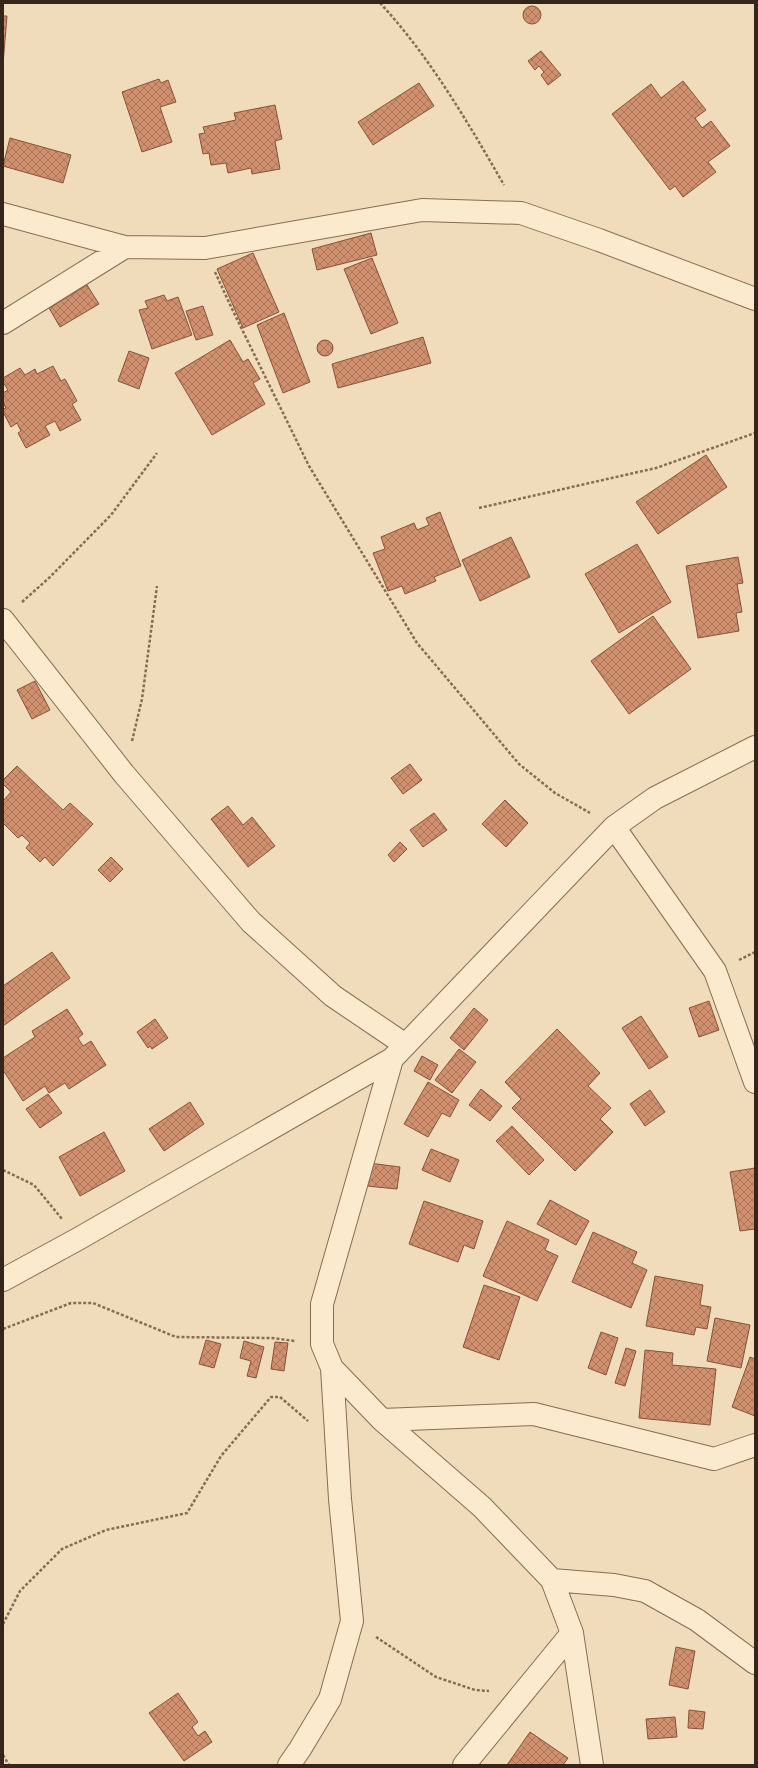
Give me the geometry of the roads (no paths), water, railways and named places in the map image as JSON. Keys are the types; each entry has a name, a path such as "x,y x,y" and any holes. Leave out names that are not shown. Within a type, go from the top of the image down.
{"street":[{"path":"3,214 125,247 204,248 422,210 520,213 599,240 755,299"},
{"path":"3,323 125,247"},
{"path":"3,620 124,774 251,922 398,1052"},
{"path":"3,1280 78,1239 398,1052 614,827 655,798 755,747"},
{"path":"614,827 715,971 755,1082"},
{"path":"289,1765 330,1699 352,1621 336,1445 332,1368 322,1344 322,1304 398,1052"},
{"path":"332,1368 382,1420 482,1507 552,1580 572,1633 592,1765"},
{"path":"382,1420 534,1414 714,1459 755,1445"},
{"path":"552,1580 614,1584 645,1591 697,1620 755,1663"},
{"path":"464,1765 572,1633"}]}
